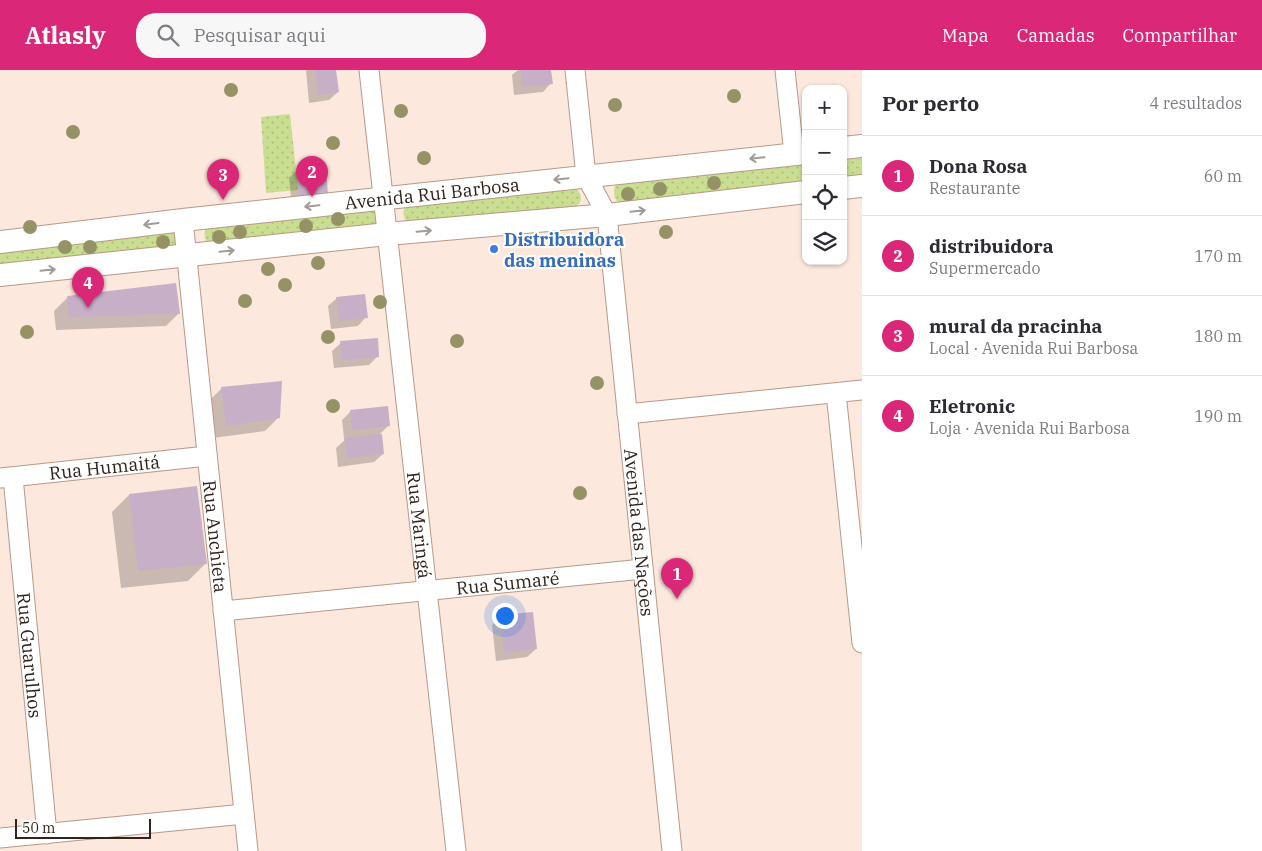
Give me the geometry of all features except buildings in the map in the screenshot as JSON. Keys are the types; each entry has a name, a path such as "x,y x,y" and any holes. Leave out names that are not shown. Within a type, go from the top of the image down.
{"street":[{"name":"Rua Maringá","path":"369,70 456,851"},
{"path":"575,70 586,176 607,215"},
{"path":"785,70 800,153"},
{"path":"847,148 862,146"},
{"name":"Avenida Rui Barbosa","path":"0,242 184,220 800,153"},
{"path":"847,188 862,186"},
{"name":"Avenida Rui Barbosa","path":"0,275 387,234 607,215 802,192"},
{"name":"Avenida das Nações","path":"607,215 672,851"},
{"name":"Rua Anchieta","path":"184,220 248,851"},
{"path":"627,414 862,390"},
{"path":"836,393 862,642"},
{"name":"Rua Humaitá","path":"6,477 207,456"},
{"name":"Rua Guarulhos","path":"6,477 47,834"},
{"name":"Rua Sumaré","path":"223,611 643,568"},
{"path":"0,838 244,814"}],"green space":[{"path":"290,114 298,190 266,193 261,117"},
{"path":"862,154 862,179 847,181 847,156"},
{"path":"802,161 802,185 621,206 616,201 614,195 617,182"},
{"path":"575,188 580,193 581,198 580,203 575,208 406,221 404,216 404,209 408,203"},
{"path":"376,208 380,224 206,242 205,237 207,224"},
{"path":"176,231 178,248 0,270 0,247"}],"place":[{"name":"distribuidora","path":"312,197"},
{"name":"mural da pracinha","path":"223,200"},
{"name":"Distribuidora das meninas","path":"494,249"},
{"name":"Eletronic","path":"88,308"},
{"name":"Dona Rosa","path":"677,599"}]}
